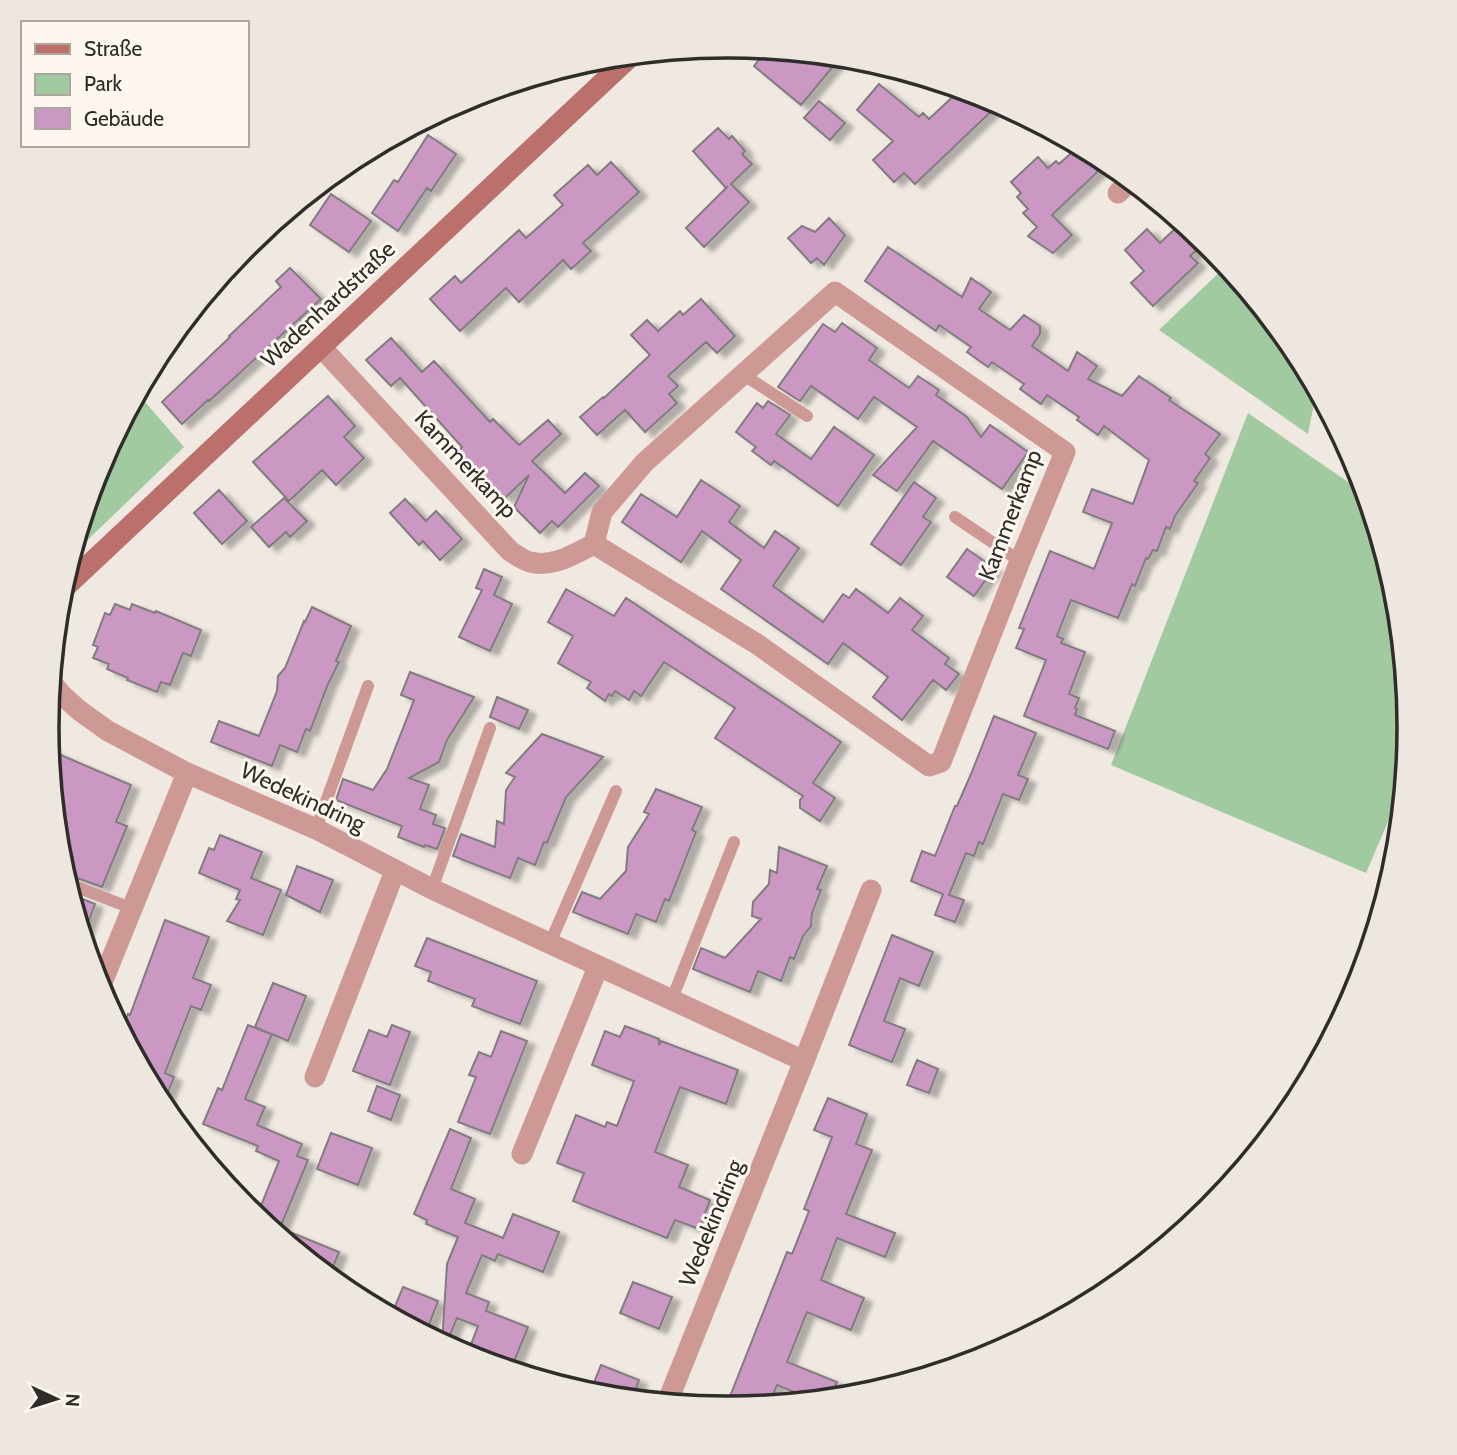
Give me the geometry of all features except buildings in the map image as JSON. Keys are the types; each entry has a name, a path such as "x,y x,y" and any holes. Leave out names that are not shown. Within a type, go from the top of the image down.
{"street":[{"name":"Wadenhardstraße","path":"77,576 619,67"},
{"name":"Kammerkamp","path":"321,347 510,551 529,561 546,564 565,559 594,544 602,512 645,462 835,292 1065,452 941,762 929,766 757,644 594,544"},
{"name":"Wedekindring","path":"60,692 108,731 187,773 316,829 432,889 804,1061"},
{"path":"106,973 187,773"},
{"path":"314,1077 395,871"},
{"name":"Wedekindring","path":"671,1395 871,890"},
{"path":"522,1154 598,967"}],"lane":[{"path":"742,374 807,416"},
{"path":"955,517 1020,561"},
{"path":"316,829 368,686"},
{"path":"432,889 490,728"},
{"path":"550,943 616,791"},
{"path":"672,999 734,842"},
{"path":"79,888 131,908"}],"green space":[{"path":"1219,272 1260,320 1309,393 1314,403 1308,434 1159,330"},
{"path":"144,401 184,447 85,542 110,471"},
{"path":"1248,413 1352,485 1363,512 1393,640 1398,728 1394,809 1366,873 1111,765"}]}
